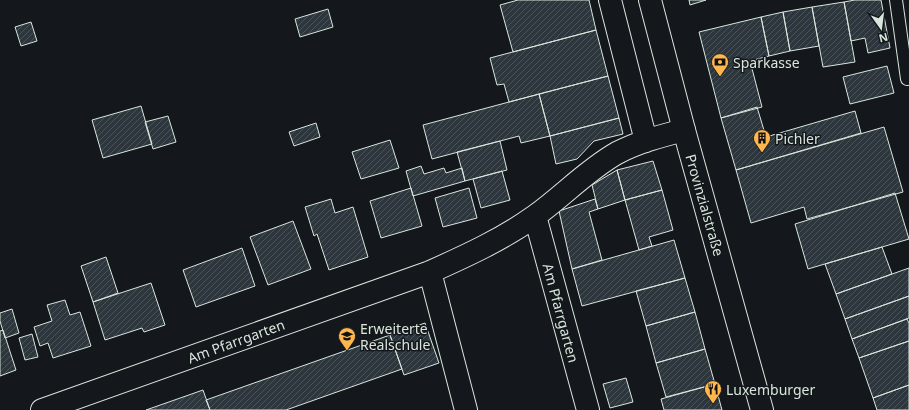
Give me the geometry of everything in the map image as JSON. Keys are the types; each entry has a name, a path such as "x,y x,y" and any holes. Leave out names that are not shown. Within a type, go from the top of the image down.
{"street":[{"path":"610,0 646,141"},
{"name":"Provinzialstraße","path":"650,0 684,130 762,410"},
{"name":"Am Pfarrgarten","path":"42,410 430,272 495,240 535,216 590,171 618,153 646,141 684,130"},
{"name":"Am Pfarrgarten","path":"535,216 588,410"},
{"path":"430,272 466,410"}],"lane":[{"path":"896,0 907,79"}],"building":[{"path":"518,0 589,0 596,30 513,52 500,5"},
{"path":"689,0 706,0 690,5"},
{"path":"855,0 881,0 890,48 868,53 865,38 851,41 844,2"},
{"path":"844,2 855,62 823,67 812,7"},
{"path":"812,7 819,46 790,51 783,12"},
{"path":"328,9 333,27 300,37 295,19"},
{"path":"783,12 790,51 769,56 761,17"},
{"path":"761,17 769,56 750,61 762,107 721,118 699,32"},
{"path":"31,22 37,41 21,46 15,27"},
{"path":"596,30 608,76 509,102 504,84 497,85 490,58"},
{"path":"887,66 894,93 850,104 843,77"},
{"path":"608,76 619,118 550,136 539,94"},
{"path":"539,94 550,136 521,143 519,136 432,159 423,125"},
{"path":"141,106 152,144 103,158 92,120"},
{"name":"Pichler","path":"757,107 766,137 855,111 861,133 736,170 721,118"},
{"path":"168,116 176,142 153,149 145,122"},
{"path":"619,118 623,134 594,141 577,159 556,164 550,136"},
{"path":"316,123 320,137 294,146 289,132"},
{"path":"884,127 903,192 807,219 804,207 751,223 736,170"},
{"path":"390,140 399,168 361,179 352,152"},
{"path":"500,141 507,170 465,181 457,152"},
{"path":"653,161 662,190 625,200 617,170"},
{"path":"421,166 424,174 444,168 446,173 462,168 465,181 413,196 406,171"},
{"path":"617,170 625,200 598,209 592,185"},
{"path":"502,171 510,200 481,208 473,179"},
{"path":"411,188 422,226 381,238 370,201"},
{"path":"469,188 477,218 443,227 435,198"},
{"path":"662,190 673,230 649,237 652,246 639,250 625,200"},
{"path":"895,193 909,239 808,269 795,224"},
{"path":"331,199 335,213 353,207 368,257 329,270 317,234 314,236 305,207"},
{"path":"595,199 598,209 589,212 602,260 572,269 559,211"},
{"path":"293,221 311,269 268,285 250,237"},
{"path":"674,240 685,278 582,306 572,269"},
{"path":"882,247 892,274 836,294 825,264"},
{"path":"242,248 255,286 196,307 183,270"},
{"path":"106,257 118,293 93,302 81,266"},
{"path":"909,268 909,296 845,319 836,294"},
{"path":"685,278 695,312 646,326 636,291"},
{"path":"151,283 165,325 144,332 142,328 105,340 93,302"},
{"path":"909,296 909,318 852,339 845,319"},
{"path":"65,300 70,315 80,312 91,346 53,358 48,343 40,346 34,327 52,321 47,305"},
{"path":"12,309 19,333 5,338 0,321 0,313"},
{"path":"695,312 705,349 656,363 646,326"},
{"path":"907,319 909,323 909,341 859,358 852,339"},
{"path":"425,323 439,363 404,375 390,335"},
{"path":"3,330 16,370 0,376 0,331"},
{"path":"32,334 38,357 25,360 19,338"},
{"path":"390,335 402,369 286,410 210,410 206,400"},
{"path":"909,341 909,385 873,398 859,358"},
{"path":"705,349 715,384 666,397 656,363"},
{"path":"626,378 633,402 610,408 603,384"},
{"path":"715,384 722,410 664,410 661,399"},
{"path":"909,385 909,410 877,410 873,398"},
{"path":"203,390 210,410 146,410"}],"place":[{"name":"Sparkasse","path":"720,77"},
{"name":"Pichler","path":"762,153"},
{"name":"Erweiterte Realschule","path":"347,351"},
{"name":"Luxemburger","path":"713,404"}]}
